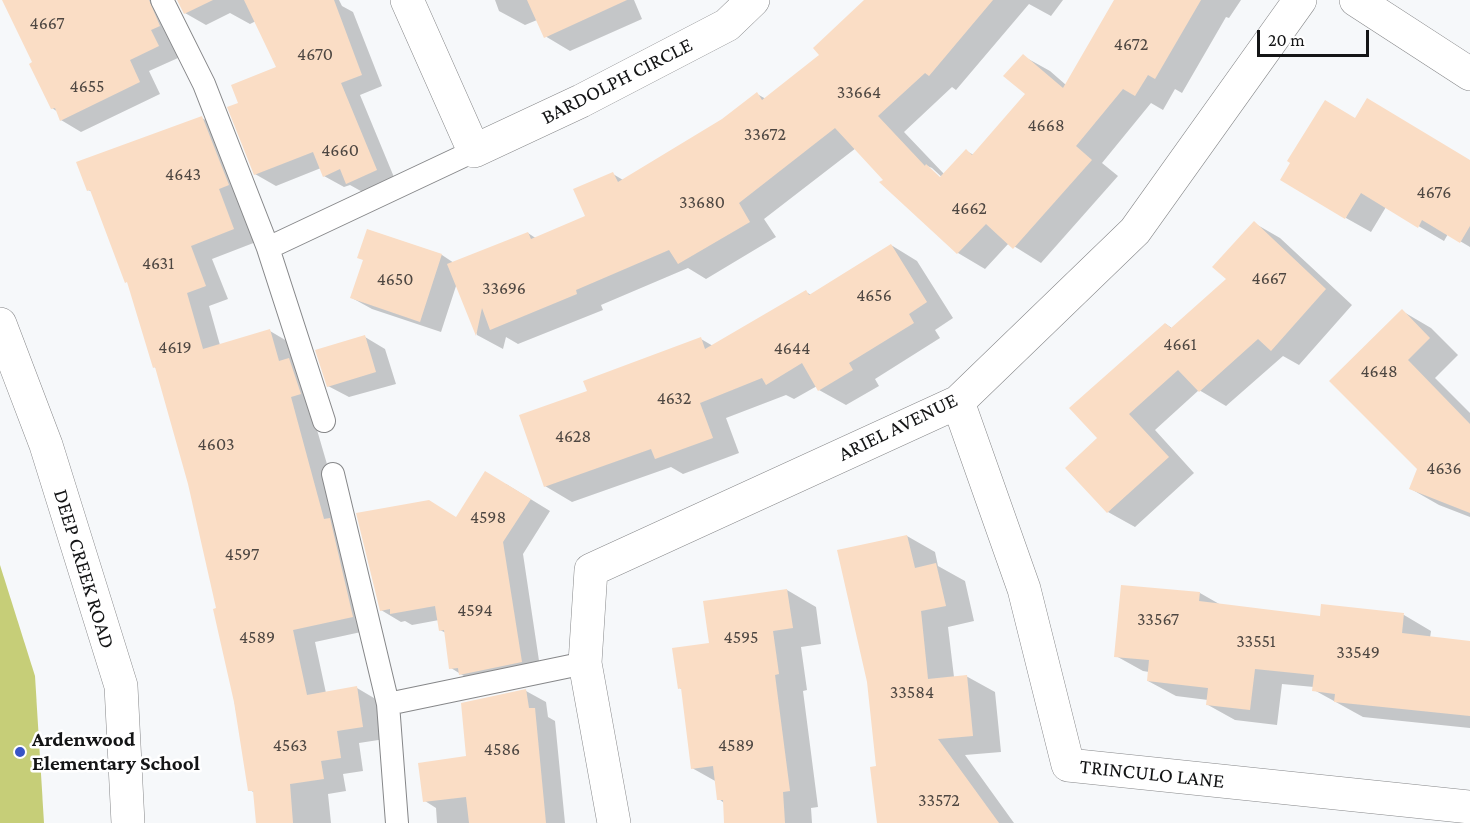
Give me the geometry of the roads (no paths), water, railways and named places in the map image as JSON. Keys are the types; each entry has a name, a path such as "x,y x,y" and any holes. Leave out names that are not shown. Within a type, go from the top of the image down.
{"street":[{"path":"407,0 474,152"},
{"name":"BARDOLPH CIRCLE","path":"474,152 581,101 727,25 753,0"},
{"name":"ARIEL AVENUE","path":"614,823 585,663 591,570 958,402 1135,231 1300,0"},
{"path":"1356,0 1470,74"},
{"name":"DEEP CREEK ROAD","path":"0,324 45,445 121,686 128,823"},
{"name":"TRINCULO LANE","path":"958,402 1024,589 1068,765 1470,807"}],"lane":[{"path":"162,0 204,84 268,248 324,421"},
{"path":"268,248 474,152"},
{"path":"333,474 388,704 397,823"},
{"path":"388,704 585,663"}],"place":[{"name":"Ardenwood Elementary School","path":"20,752"}]}
